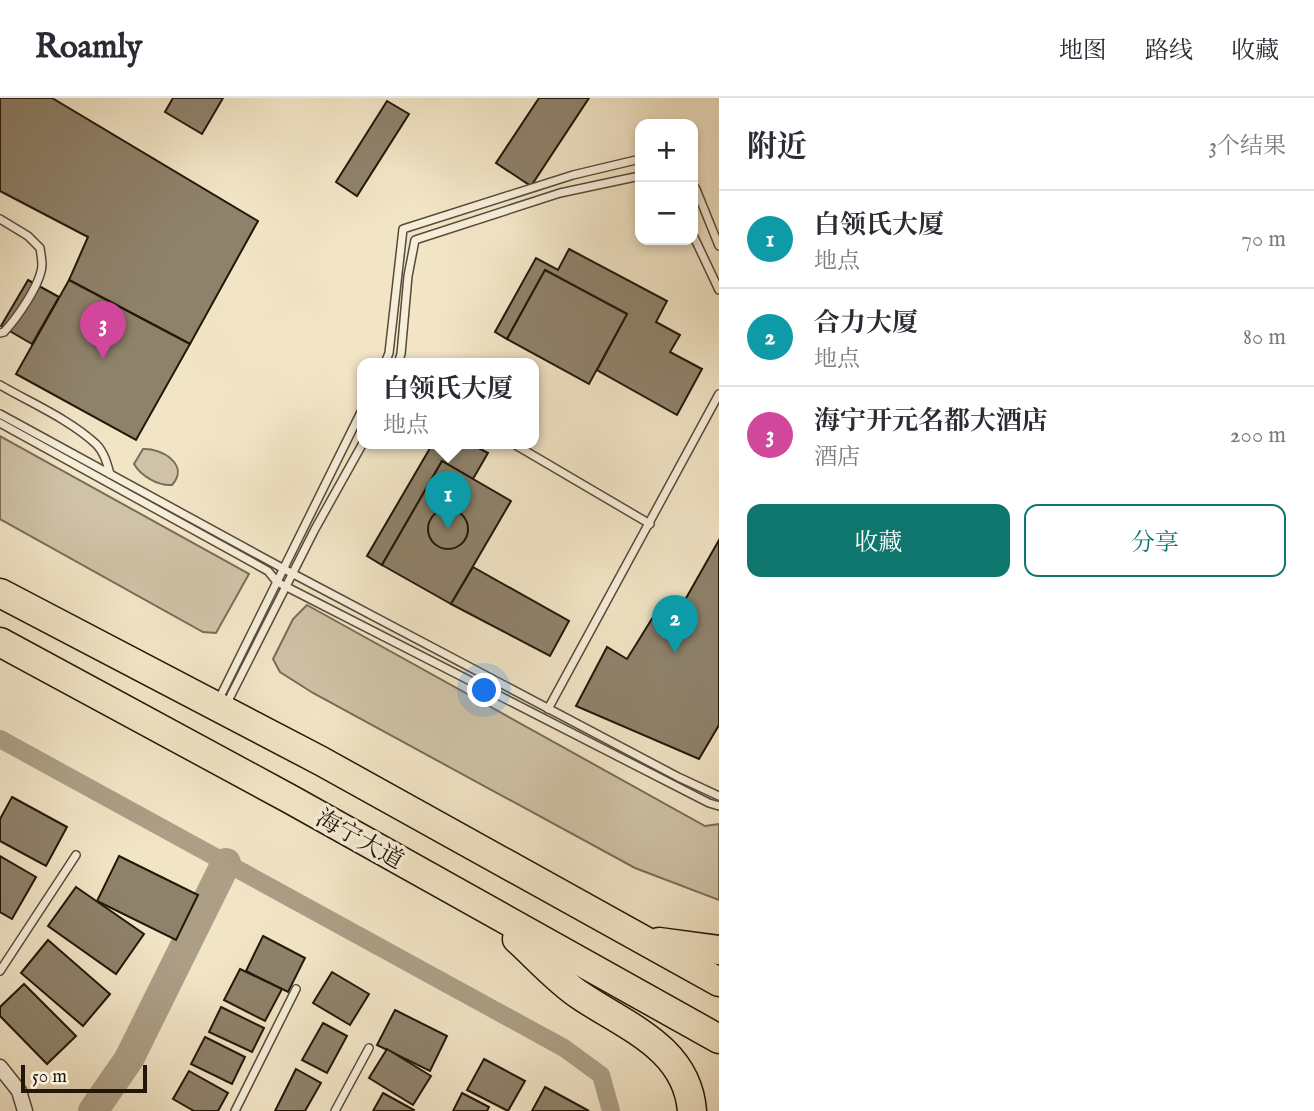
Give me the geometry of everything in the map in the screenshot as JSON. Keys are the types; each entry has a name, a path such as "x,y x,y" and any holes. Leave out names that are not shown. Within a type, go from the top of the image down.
{"highway":[{"name":"海宁大道","path":"0,593 333,768 719,982"},
{"name":"海宁大道","path":"0,642 719,1039"},
{"path":"478,904 579,995 662,1047 680,1072 692,1101 692,1111"},
{"path":"644,940 719,950"}],"street":[{"path":"0,1067 19,1091 24,1107"}],"lane":[{"path":"387,358 403,229 573,175 635,160"},
{"path":"400,358 408,276 415,240 560,193 635,177"},
{"path":"698,194 719,246"},
{"path":"0,219 28,236 40,248 42,267 24,304 9,327 0,333"},
{"path":"698,245 719,290"},
{"path":"0,385 63,421 97,445 105,456 110,474 122,491"},
{"path":"548,709 719,394"},
{"path":"0,414 293,574 719,796"},
{"path":"220,708 277,582 357,420"},
{"path":"0,423 268,571 277,582 286,587 719,806"},
{"path":"220,708 359,449"},
{"path":"522,449 650,524"},
{"path":"0,971 76,855"},
{"path":"235,1111 296,989"},
{"path":"335,1111 369,1048"}],"shaded area":[{"path":"0,436 249,574 216,633 203,632 0,519"},
{"path":"143,449 158,451 176,465 177,478 172,485 156,482 137,468 134,464"},
{"path":"307,605 705,826 719,824 719,900 635,868 313,693 280,672 273,659 293,619"}],"building":[{"path":"0,98 52,98 258,221 190,344 69,280 88,237 0,191"},
{"path":"173,98 223,98 202,134 165,112"},
{"path":"539,98 589,98 531,186 496,163"},
{"path":"387,101 409,114 357,196 336,182"},
{"path":"569,249 667,301 656,322 680,335 670,352 702,369 677,415 597,370 627,314 545,270 507,339 495,332 536,258 558,270"},
{"path":"545,270 627,314 589,384 507,339"},
{"path":"28,280 59,297 32,344 1,326"},
{"path":"69,280 190,344 136,440 16,374"},
{"path":"429,449 480,449 488,453 473,479 442,461 382,565 367,556"},
{"path":"442,461 511,501 451,604 382,565"},
{"path":"448,509 462,515 468,529 462,543 448,549 434,543 428,529 434,515"},
{"path":"719,540 719,725 699,759 576,706 607,647 627,659 663,601 681,607"},
{"path":"473,567 569,621 550,656 451,604"},
{"path":"12,797 67,827 46,866 0,841 0,819"},
{"path":"0,856 36,877 12,919 0,912"},
{"path":"119,856 198,895 176,940 97,901"},
{"path":"76,887 144,934 116,974 48,926"},
{"path":"263,936 305,958 288,992 246,971"},
{"path":"48,940 110,994 83,1026 21,973"},
{"path":"240,969 282,989 265,1021 224,1000"},
{"path":"332,972 369,994 350,1025 313,1003"},
{"path":"24,984 76,1036 47,1064 0,1016 0,1007"},
{"path":"221,1007 264,1028 252,1052 209,1032"},
{"path":"395,1010 447,1036 430,1071 377,1045"},
{"path":"323,1023 347,1036 327,1073 302,1060"},
{"path":"205,1037 245,1057 232,1084 191,1064"},
{"path":"387,1049 431,1076 413,1105 369,1078"},
{"path":"484,1059 525,1081 508,1111 467,1090"},
{"path":"296,1069 321,1083 305,1111 275,1111"},
{"path":"189,1071 228,1093 218,1111 194,1111 173,1099"},
{"path":"545,1087 589,1111 532,1111"},
{"path":"383,1093 414,1110 373,1111"},
{"path":"462,1093 489,1107 487,1111 453,1111"}],"waterway":[{"path":"0,739 564,1048 601,1075 611,1111"},
{"path":"93,1111 129,1059 226,863"}],"place":[{"name":"海宁开元名都大酒店","path":"103,359"},
{"name":"白领氏大厦","path":"448,529"},
{"name":"合力大厦","path":"675,653"}]}
